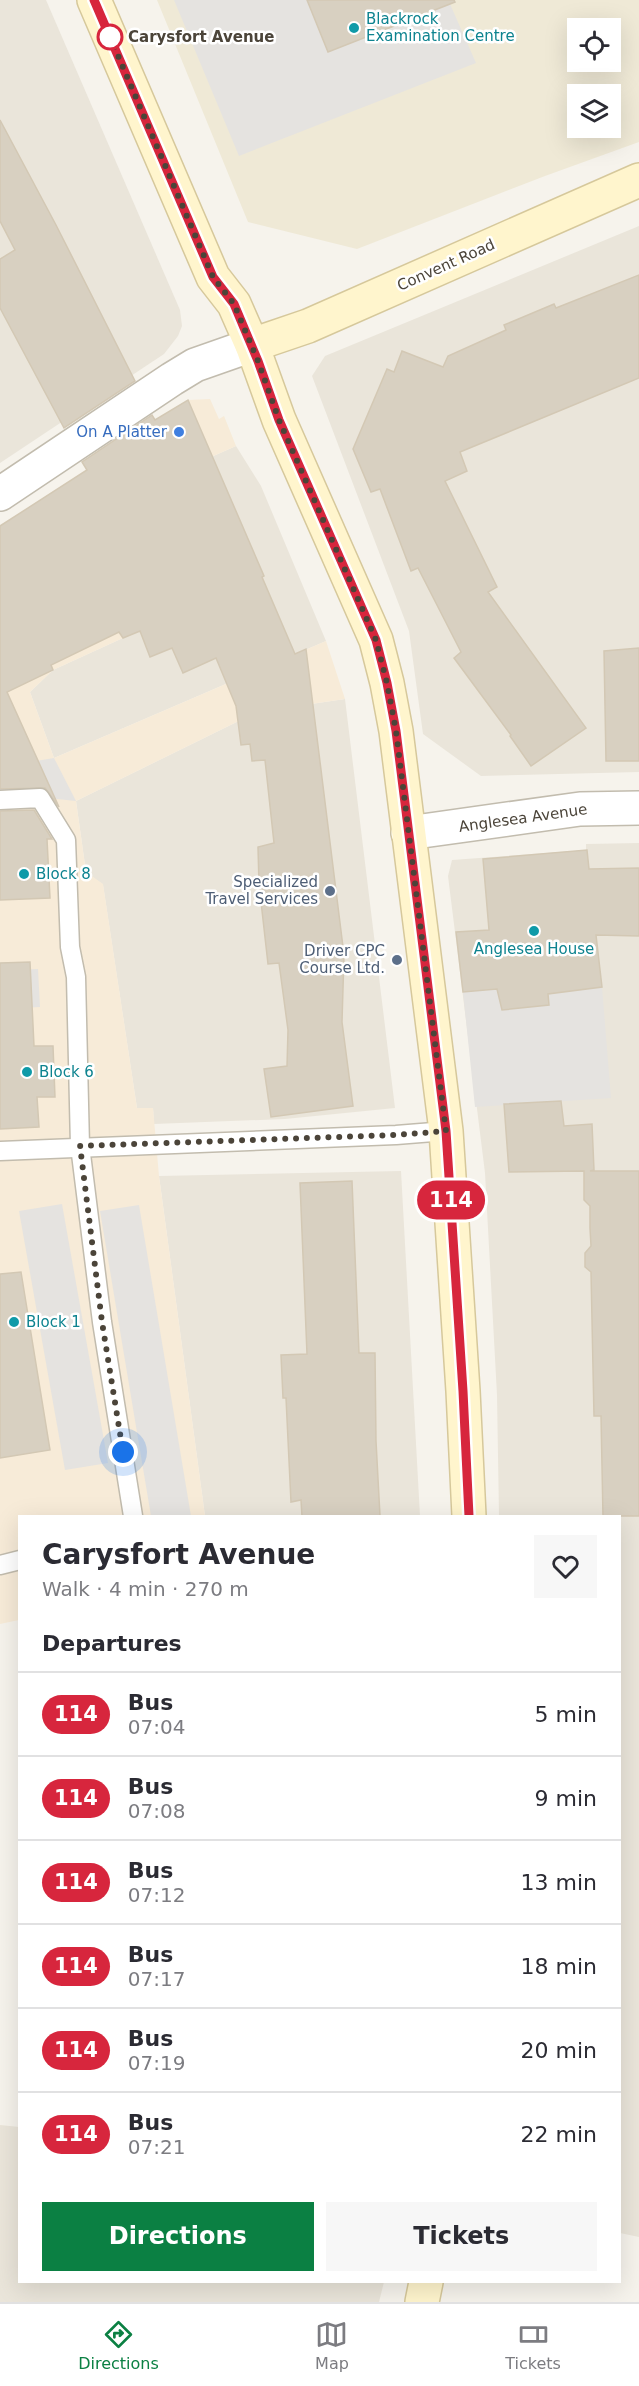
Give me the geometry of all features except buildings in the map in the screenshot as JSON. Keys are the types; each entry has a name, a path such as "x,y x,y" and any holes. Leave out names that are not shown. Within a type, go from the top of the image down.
{"main road":[{"path":"94,0 213,277 234,304 252,345 279,420 376,640 387,683 396,731 446,1131 469,1515"},
{"name":"Convent Road","path":"252,345 308,326 639,180"},
{"path":"422,2302 426,2283"}],"street":[{"path":"0,494 195,365 252,345"},
{"name":"Anglesea Avenue","path":"408,833 580,809 639,808"}],"lane":[{"path":"0,800 39,798 66,840 70,947 76,977 80,1146 102,1322 133,1515"},
{"path":"0,1151 446,1131"},
{"path":"0,1565 18,1560"}],"shaded area":[{"path":"0,0 46,0 180,310 182,326 178,336 164,354 0,463"},
{"path":"157,0 639,0 639,142 357,249 248,222"},
{"name":"Blackrock Examination Centre","path":"174,0 307,0 328,52 450,4 476,63 239,156"},
{"path":"639,226 639,772 481,776 423,734 409,631 312,376 325,356"},
{"path":"210,399 219,419 224,416 236,446 130,493 147,627 53,670 30,692 54,758 326,641 345,699 257,712 76,801 86,872 103,884 137,1108 153,1108 159,1176 205,1515 18,1515 18,1620 0,1624 0,526 91,469 144,427 188,400"},
{"path":"236,446 261,486 326,641 54,758 30,692 53,670 147,627 130,493"},
{"path":"345,699 395,1108 285,1119 154,1124 153,1108 137,1108 103,885 86,872 76,801 257,712"},
{"path":"54,758 76,801 0,793 0,767"},
{"path":"639,843 639,2237 621,2233 621,1515 499,1515 497,1395 485,1173 448,876 452,860 586,850 586,844"},
{"path":"38,969 40,1007 0,1009 0,971"},
{"path":"602,987 611,1098 475,1107 463,992 497,989 502,1010 549,1005 548,994"},
{"path":"401,1171 420,1515 205,1515 159,1176"},
{"path":"62,1204 108,1463 65,1470 19,1211"},
{"path":"139,1205 191,1515 151,1515 100,1211"},
{"path":"0,2125 18,2127 18,2283 384,2283 379,2302 0,2302"}],"bus line":[{"name":"114","path":"94,0 213,277 234,304 243,324 279,420 376,640 387,683 396,731 446,1131 469,1515"}],"place":[{"name":"Blackrock Examination Centre","path":"354,28"},
{"name":"Carysfort Avenue","path":"110,37"},
{"name":"On A Platter","path":"179,432"},
{"name":"Block 8","path":"24,874"},
{"name":"Specialized Travel Services","path":"330,891"},
{"name":"Anglesea House","path":"534,931"},
{"name":"Driver CPC Course Ltd.","path":"397,960"},
{"name":"Block 6","path":"27,1072"},
{"name":"Block 1","path":"14,1322"}],"route":[{"path":"110,37 213,277 234,304 252,345 279,420 376,640 396,731 446,1131 396,1135 80,1146 102,1322 123,1452"}]}
